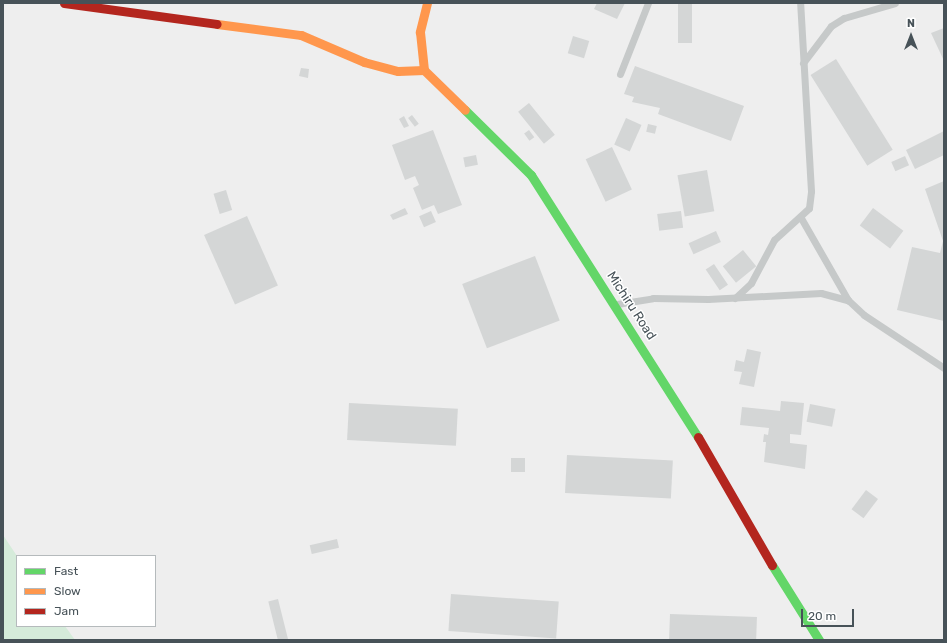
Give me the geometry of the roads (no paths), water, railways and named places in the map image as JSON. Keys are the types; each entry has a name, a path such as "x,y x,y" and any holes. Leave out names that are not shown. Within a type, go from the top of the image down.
{"street":[{"path":"64,3 301,35 364,62 398,70 424,70 420,32 427,3"},
{"name":"Michiru Road","path":"424,70 531,175 615,304 692,427 744,520 819,640"}],"lane":[{"path":"620,74 648,3"},
{"path":"735,298 751,283 774,240 801,218 809,208 811,191 800,3"},
{"path":"803,63 837,22 896,3"},
{"path":"801,218 848,300 864,315 944,368"},
{"path":"615,304 653,298 735,298 821,293 848,300"}]}
